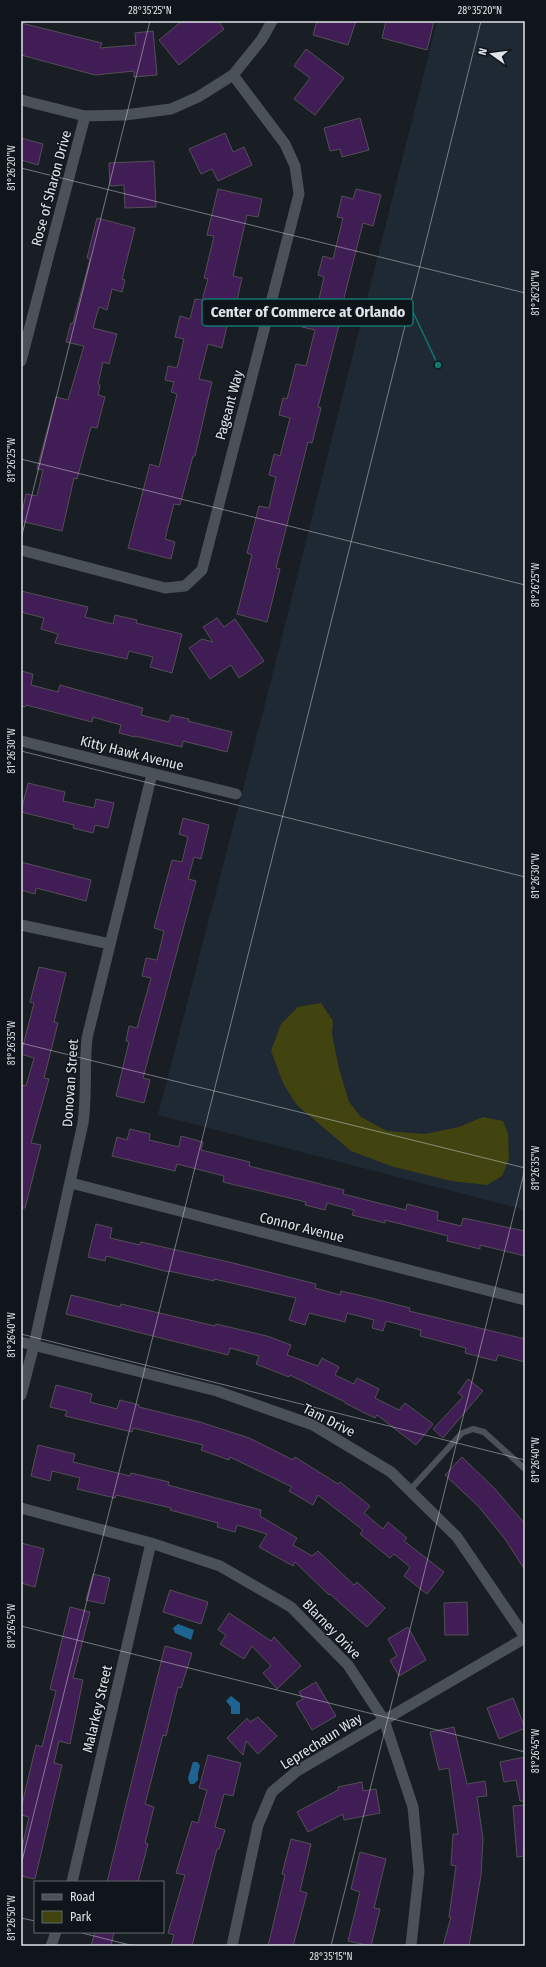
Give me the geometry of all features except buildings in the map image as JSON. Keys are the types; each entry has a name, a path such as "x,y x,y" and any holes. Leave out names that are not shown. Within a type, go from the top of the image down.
{"street":[{"path":"21,100 85,116 125,115 171,109 198,97 234,75 262,39 272,21"},
{"name":"Pageant Way","path":"21,550 165,588 185,586 202,570 299,194 295,166 285,144 234,75"},
{"name":"Rose of Sharon Drive","path":"21,361 85,116"},
{"name":"Kitty Hawk Avenue","path":"21,741 236,794"},
{"name":"Donovan Street","path":"21,1395 71,1183 86,1104 85,1057 87,1038 152,774"},
{"path":"21,925 110,944"},
{"name":"Connor Avenue","path":"71,1183 525,1300"},
{"name":"Tam Drive","path":"21,1342 217,1391 313,1425 391,1472 457,1537 525,1638"},
{"name":"Blarney Drive","path":"21,1508 151,1544 220,1566 291,1607 348,1665 384,1720 413,1807 419,1872 411,1946"},
{"name":"Malarkey Street","path":"72,1881 151,1544"},
{"name":"Leprechaun Way","path":"232,1946 258,1825 272,1792 297,1771 525,1638"},
{"path":"51,1946 56,1933"}],"lane":[{"path":"410,1490 462,1433 473,1428 484,1432 525,1469"}],"shaded area":[{"path":"437,21 525,21 525,1210 158,1115 264,708"}],"green space":[{"path":"321,1003 333,1021 332,1034 339,1069 349,1102 361,1117 387,1131 425,1134 459,1127 483,1117 503,1121 508,1134 509,1159 502,1176 487,1185 452,1181 394,1167 351,1151 297,1105 284,1085 271,1051 281,1024 298,1007"}],"water":[{"path":"178,1624 194,1630 191,1640 175,1633 173,1628"},
{"path":"231,1696 240,1703 240,1714 231,1714 231,1707 226,1701"},
{"path":"193,1762 197,1762 200,1765 198,1780 194,1784 190,1784 188,1778"}],"place":[{"name":"Center of Commerce at Orlando","path":"438,365"}]}
